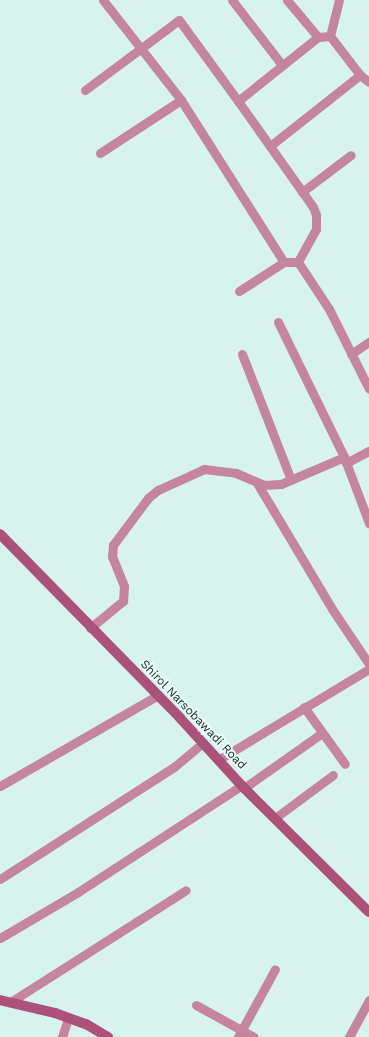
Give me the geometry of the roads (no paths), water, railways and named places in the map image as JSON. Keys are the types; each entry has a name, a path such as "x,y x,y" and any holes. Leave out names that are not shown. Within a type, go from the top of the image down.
{"main road":[{"name":"Shirol Narsobawadi Road","path":"0,534 90,628 158,695 243,786 369,912"},
{"path":"0,1000 12,1001 68,1018 105,1036"}],"street":[{"path":"103,0 181,100 284,262"},
{"path":"232,0 282,65"},
{"path":"287,0 318,37"},
{"path":"330,36 340,0"},
{"path":"86,90 142,50 179,20 313,207 318,222 316,229 298,262"},
{"path":"238,101 318,37 330,36"},
{"path":"330,36 360,75 369,82"},
{"path":"270,146 360,75"},
{"path":"100,153 181,100"},
{"path":"302,192 351,155"},
{"path":"239,290 284,262 298,262"},
{"path":"298,262 329,309 369,389"},
{"path":"278,322 345,460 369,523"},
{"path":"351,354 369,342"},
{"path":"242,354 291,480"},
{"path":"90,628 123,601 124,586 112,550 148,498 170,483 204,469 236,473 257,483 281,484 369,451"},
{"path":"257,483 348,636 369,664"},
{"path":"218,760 369,669"},
{"path":"0,786 158,695"},
{"path":"304,707 345,764"},
{"path":"0,938 78,892 243,786 322,733"},
{"path":"0,879 174,767 203,743"},
{"path":"275,818 333,775"},
{"path":"12,1001 186,890"},
{"path":"240,1034 275,969"},
{"path":"349,1037 369,1000"},
{"path":"196,1005 240,1034 254,1037"},
{"path":"62,1037 68,1018"}]}
